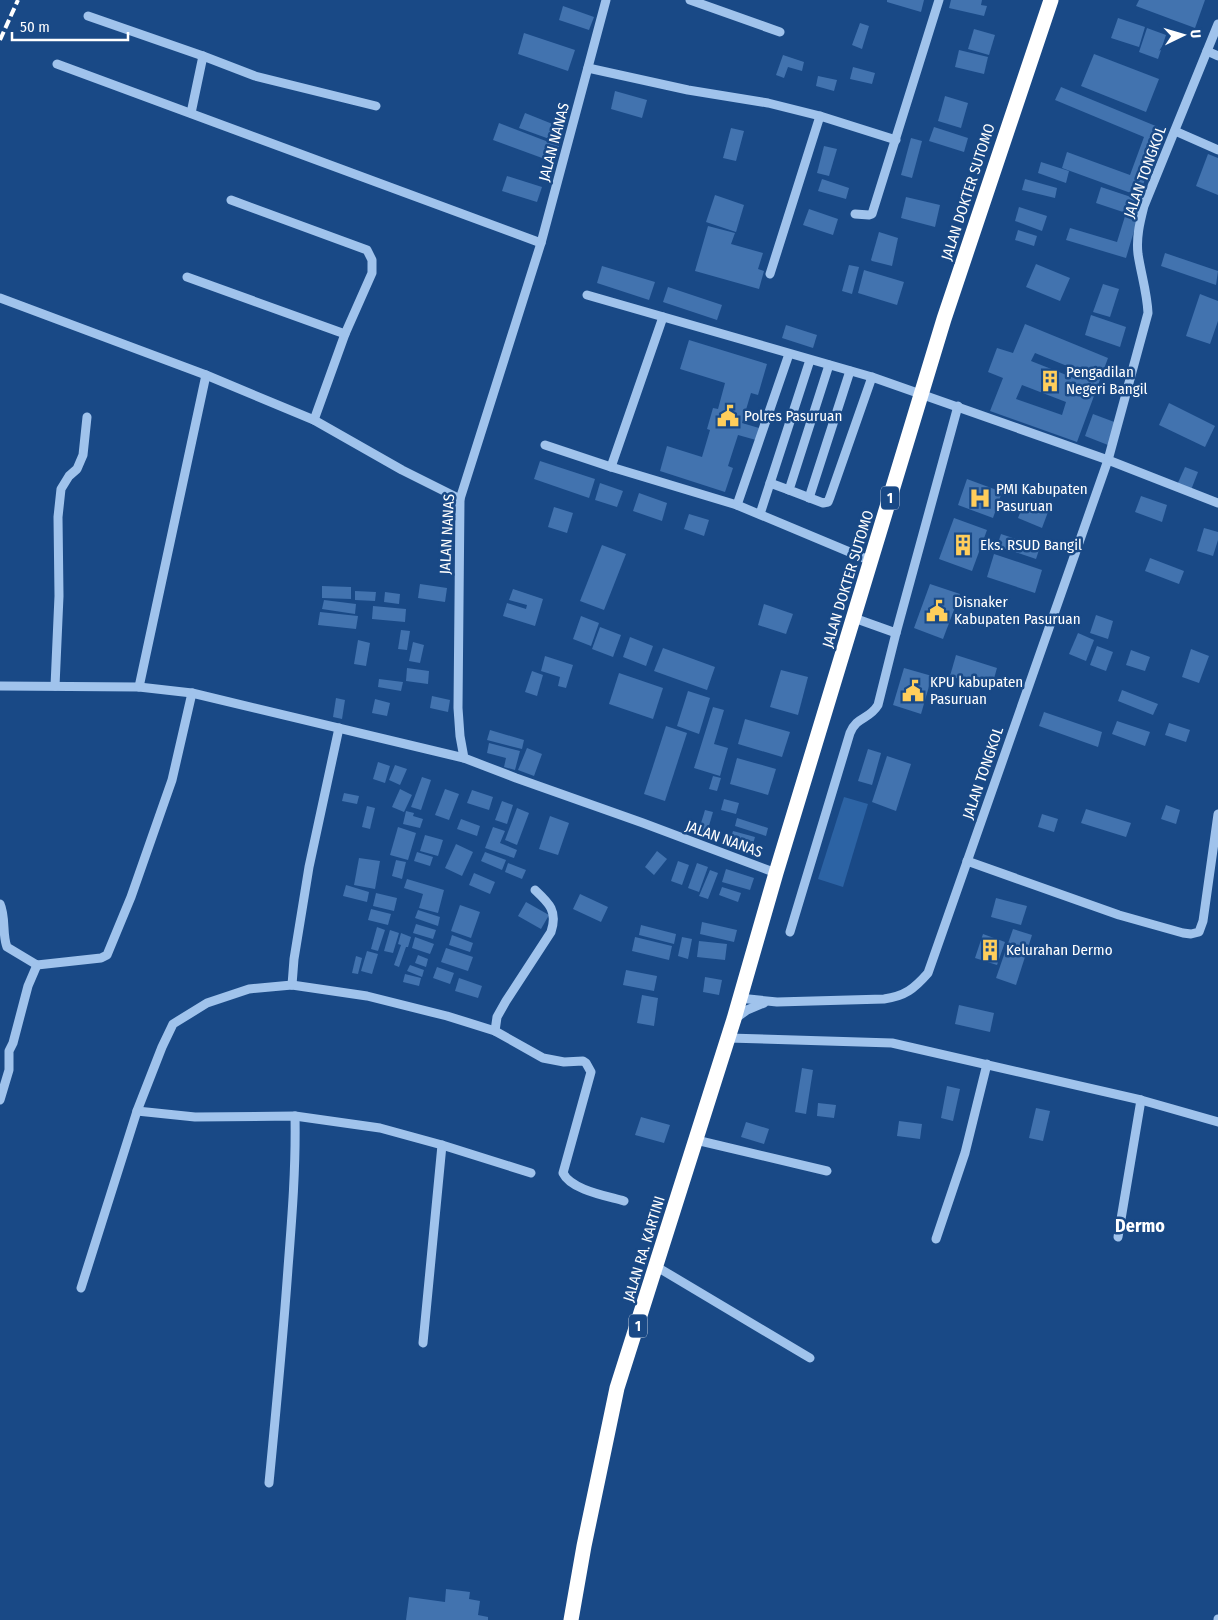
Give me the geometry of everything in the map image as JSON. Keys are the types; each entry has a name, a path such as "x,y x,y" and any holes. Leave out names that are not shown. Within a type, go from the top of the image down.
{"highway":[{"name":"JALAN DOKTER SUTOMO","path":"739,998 944,319 1051,0"},
{"name":"1","path":"731,1028 739,998"},
{"name":"JALAN RA. KARTINI","path":"571,1620 584,1546 618,1388 731,1028"}],"street":[{"name":"JALAN NANAS","path":"606,0 541,243 460,499 458,708 464,758 776,873"},
{"path":"690,0 780,32"},
{"path":"855,214 869,216 872,214 939,0"},
{"path":"88,16 255,76 376,106"},
{"name":"JALAN TONGKOL","path":"739,998 776,1002 884,999 898,996 917,986 928,973 1108,460 1148,313 1148,295 1138,253 1138,232 1144,206 1218,24"},
{"path":"1208,51 1218,56"},
{"path":"191,113 203,56"},
{"path":"57,64 541,243"},
{"path":"588,68 688,90 768,102 896,140"},
{"path":"770,274 820,116"},
{"path":"1175,131 1218,150"},
{"path":"230,200 367,250 372,260 372,273 345,334 314,420"},
{"path":"187,277 345,334"},
{"path":"587,295 872,377 1108,460 1218,503"},
{"path":"0,298 206,375 314,420 402,470 460,499"},
{"path":"611,467 663,317"},
{"path":"737,505 789,354"},
{"path":"760,514 810,360"},
{"path":"789,490 828,365"},
{"path":"809,498 850,371"},
{"path":"139,687 206,375"},
{"path":"770,483 823,503 828,502 872,377"},
{"path":"790,932 850,733 854,724 874,712 878,705 958,406"},
{"path":"55,686 59,596 58,517 61,489 69,476 77,469 83,455 87,416"},
{"path":"545,445 737,505 871,561"},
{"path":"854,618 896,633"},
{"path":"0,686 139,687 192,693 464,758"},
{"path":"0,904 2,906 7,947 38,965 107,956 131,897 172,780 192,693"},
{"path":"292,981 309,867 339,728"},
{"path":"967,861 1119,914 1191,934 1200,932 1203,921 1218,814"},
{"path":"495,1031 497,1017 551,932 554,923 549,903 534,890"},
{"path":"0,1100 9,1070 6,1054 13,1043 28,986 38,965"},
{"path":"81,1288 137,1111 173,1024 207,1003 234,993 292,981 367,996 447,1016 495,1031 543,1058 564,1062 583,1061 591,1072 563,1173 566,1180 575,1186 624,1201"},
{"path":"731,1028 747,1010 755,1006 776,1002"},
{"path":"731,1028 892,1042 1141,1100 1218,1122"},
{"path":"936,1239 965,1153 987,1064"},
{"path":"1118,1236 1141,1100"},
{"path":"137,1111 195,1117 295,1116 380,1128 442,1145 530,1173"},
{"path":"269,1483 282,1346 296,1157 295,1116"},
{"path":"696,1140 827,1171"},
{"path":"423,1343 442,1145"},
{"path":"657,1267 810,1358"}],"shaded area":[{"path":"844,797 868,804 843,887 818,879"}],"building":[{"path":"887,0 924,0 921,12 887,2"},
{"path":"951,0 982,0 981,5 987,6 984,16 949,8"},
{"path":"1139,0 1205,0 1195,28 1136,6"},
{"path":"563,6 594,17 589,30 559,20"},
{"path":"1118,18 1145,27 1139,47 1111,38"},
{"path":"860,23 869,26 862,49 852,45"},
{"path":"1147,28 1166,35 1158,59 1139,52"},
{"path":"974,29 995,35 989,55 968,49"},
{"path":"524,33 575,50 568,71 518,54"},
{"path":"959,50 988,57 984,74 955,67"},
{"path":"1094,54 1159,79 1146,112 1081,86"},
{"path":"783,55 804,62 802,71 788,67 784,78 776,75"},
{"path":"853,67 875,73 872,84 850,79"},
{"path":"818,76 837,80 834,91 816,86"},
{"path":"1061,87 1163,129 1139,196 1062,168 1067,152 1130,175 1144,137 1055,100"},
{"path":"615,91 647,100 642,118 611,109"},
{"path":"945,96 968,103 961,128 938,121"},
{"path":"525,113 560,127 555,141 519,128"},
{"path":"499,123 559,146 553,162 493,140"},
{"path":"934,127 968,138 964,152 929,141"},
{"path":"731,128 744,131 736,161 723,158"},
{"path":"911,138 922,141 912,178 901,175"},
{"path":"824,146 837,149 829,176 817,173"},
{"path":"1208,154 1218,158 1218,195 1196,186"},
{"path":"1041,162 1069,171 1066,183 1038,173"},
{"path":"507,176 542,187 537,202 502,191"},
{"path":"822,179 849,188 846,199 818,191"},
{"path":"1025,179 1057,188 1055,198 1022,190"},
{"path":"1101,187 1143,201 1126,258 1066,240 1070,228 1117,242 1126,213 1096,203"},
{"path":"715,195 744,205 736,232 706,222"},
{"path":"906,197 940,205 935,227 901,218"},
{"path":"1019,207 1047,216 1042,231 1015,221"},
{"path":"809,209 838,219 833,235 803,225"},
{"path":"708,226 735,233 731,244 763,253 758,269 764,271 759,289 695,271"},
{"path":"1018,230 1037,236 1034,246 1015,240"},
{"path":"879,232 898,238 892,266 871,260"},
{"path":"1165,253 1218,271 1216,285 1161,266"},
{"path":"1036,264 1070,278 1060,301 1026,287"},
{"path":"849,265 859,267 852,294 842,291"},
{"path":"602,266 655,282 649,300 597,283"},
{"path":"864,270 904,282 897,305 858,293"},
{"path":"1103,284 1119,289 1110,317 1093,312"},
{"path":"668,287 722,305 717,320 663,302"},
{"path":"1200,294 1218,301 1218,321 1210,344 1186,336"},
{"path":"1091,315 1126,327 1120,347 1085,335"},
{"name":"Pengadilan Negeri Bangil","path":"1025,324 1108,358 1077,442 990,411 1003,378 988,372 997,348 1013,353","holes":["1035,353 1077,370 1074,378 1031,361","1022,385 1066,402 1062,415 1016,399"]},
{"path":"786,325 817,335 813,348 782,338"},
{"name":"Polres Pasuruan","path":"689,340 767,364 758,395 751,393 742,423 759,428 756,440 738,435 728,466 733,468 725,492 660,471 667,446 702,457 710,430 707,429 713,408 718,409 725,383 680,369"},
{"path":"1169,403 1215,426 1205,447 1159,425"},
{"path":"1093,414 1117,423 1108,445 1085,436"},
{"path":"540,461 595,479 589,498 534,479"},
{"path":"1185,467 1198,472 1191,490 1177,485"},
{"name":"PMI Kabupaten Pasuruan","path":"967,479 1002,492 993,518 958,505"},
{"path":"600,483 623,491 617,507 595,500"},
{"path":"639,493 667,503 662,521 633,511"},
{"path":"1141,496 1167,505 1162,522 1135,512"},
{"path":"1024,503 1048,512 1042,528 1018,518"},
{"path":"554,507 573,513 567,533 548,527"},
{"path":"689,514 709,520 704,536 684,529"},
{"name":"Eks. RSUD Bangil","path":"954,518 987,530 972,571 939,559"},
{"path":"1204,528 1218,532 1218,540 1213,556 1197,551"},
{"path":"1001,534 1040,547 1036,559 997,546"},
{"path":"602,545 626,554 604,610 580,601"},
{"path":"994,554 1042,570 1035,593 987,577"},
{"path":"1150,558 1184,571 1179,584 1145,571"},
{"path":"420,584 447,588 445,602 418,598"},
{"name":"Disnaker Kabupaten Pasuruan","path":"930,584 960,594 943,639 914,628"},
{"path":"322,586 351,587 351,599 322,598"},
{"path":"513,589 543,599 535,626 503,616 507,603 526,609 527,605 509,600"},
{"path":"355,591 376,592 375,601 355,600"},
{"path":"385,592 400,594 399,604 384,602"},
{"path":"324,600 356,604 355,614 322,609"},
{"path":"764,604 793,614 786,634 758,625"},
{"path":"373,606 406,609 405,622 372,619"},
{"path":"320,612 358,616 356,629 318,625"},
{"path":"1096,615 1113,621 1108,639 1090,633"},
{"path":"581,616 599,623 591,646 573,639"},
{"path":"600,627 621,635 613,657 592,649"},
{"path":"401,630 410,631 407,650 398,649"},
{"path":"1078,633 1094,640 1086,661 1069,654"},
{"path":"630,637 653,646 646,666 623,657"},
{"path":"358,640 370,643 366,666 354,664"},
{"path":"413,642 424,645 420,663 409,661"},
{"path":"1097,646 1113,652 1106,671 1090,665"},
{"path":"663,648 715,667 707,690 654,671"},
{"path":"1191,649 1209,656 1199,683 1182,677"},
{"path":"1131,650 1150,657 1145,671 1126,665"},
{"path":"956,655 997,668 991,689 950,676"},
{"path":"545,656 573,665 566,688 558,686 560,677 541,671"},
{"path":"407,668 429,671 428,684 406,681"},
{"name":"KPU kabupaten Pasuruan","path":"904,668 932,676 921,714 893,705"},
{"path":"781,670 808,677 798,715 770,707"},
{"path":"532,671 543,675 537,696 525,692"},
{"path":"619,673 663,688 653,719 609,704"},
{"path":"379,679 403,682 401,691 378,687"},
{"path":"1122,690 1158,704 1153,715 1118,701"},
{"path":"688,691 710,698 699,734 677,726"},
{"path":"432,696 450,700 448,712 430,708"},
{"path":"336,698 345,700 342,719 333,717"},
{"path":"375,699 390,703 387,716 372,713"},
{"path":"713,707 724,710 714,744 728,748 720,776 694,768"},
{"path":"1044,712 1102,732 1098,747 1039,726"},
{"path":"745,719 790,732 782,757 738,744"},
{"path":"1117,721 1150,732 1145,746 1112,734"},
{"path":"1169,723 1190,730 1186,742 1165,735"},
{"path":"666,726 687,733 665,801 644,794"},
{"path":"490,730 524,740 522,749 487,740"},
{"path":"489,743 520,751 515,770 504,767 506,758 487,753"},
{"path":"527,748 542,754 534,776 518,770"},
{"path":"868,749 881,753 872,785 858,781"},
{"path":"887,756 911,764 896,811 872,802"},
{"path":"737,758 776,769 768,795 730,784"},
{"path":"378,762 390,766 385,783 373,779"},
{"path":"395,765 407,769 400,785 389,780"},
{"path":"713,776 721,778 717,791 709,789"},
{"path":"422,777 431,780 421,810 411,807"},
{"path":"400,789 412,795 404,812 392,807"},
{"path":"445,789 459,794 449,820 435,815"},
{"path":"472,790 493,797 489,810 467,803"},
{"path":"344,793 359,796 357,804 342,801"},
{"path":"724,799 739,803 736,814 721,810"},
{"path":"502,801 513,805 507,824 495,820"},
{"path":"1166,805 1180,810 1176,824 1161,819"},
{"path":"367,806 375,808 370,829 362,827"},
{"path":"517,808 529,813 517,845 505,840"},
{"path":"1086,809 1131,823 1126,837 1081,823"},
{"path":"705,810 713,812 706,836 698,833"},
{"path":"406,811 414,813 413,816 423,819 420,828 403,824"},
{"path":"1042,814 1058,819 1054,832 1038,827"},
{"path":"550,816 569,823 558,855 539,849"},
{"path":"737,818 768,828 766,836 735,826"},
{"path":"461,819 480,826 477,836 457,829"},
{"path":"398,827 416,833 408,860 390,855"},
{"path":"493,827 505,831 500,843 517,850 514,858 485,848"},
{"path":"733,831 755,837 753,844 731,838"},
{"path":"425,835 443,840 438,856 420,851"},
{"path":"456,844 473,852 462,876 445,868"},
{"path":"657,851 667,859 654,875 645,867"},
{"path":"417,852 433,857 430,866 414,861"},
{"path":"485,852 506,860 502,870 481,861"},
{"path":"359,858 380,861 375,889 354,885"},
{"path":"396,860 406,862 402,879 392,876"},
{"path":"678,861 689,865 682,885 671,881"},
{"path":"508,863 526,870 522,879 505,872"},
{"path":"697,863 708,867 699,892 688,888"},
{"path":"726,869 754,878 750,890 722,882"},
{"path":"710,870 718,873 708,899 699,896"},
{"path":"474,873 495,882 490,894 469,885"},
{"path":"407,879 444,890 438,913 419,908 423,894 404,888"},
{"path":"346,885 369,892 367,902 343,896"},
{"path":"722,887 741,893 738,902 719,895"},
{"path":"376,893 397,898 394,911 373,906"},
{"path":"580,894 608,907 601,922 573,909"},
{"path":"996,898 1027,906 1021,925 991,917"},
{"path":"526,902 549,915 541,929 518,916"},
{"path":"460,905 480,912 471,938 451,931"},
{"path":"371,909 391,914 388,925 368,920"},
{"path":"418,910 440,917 438,926 415,918"},
{"path":"702,922 737,930 734,942 700,934"},
{"path":"416,924 436,930 433,939 413,933"},
{"path":"641,925 676,934 674,944 639,935"},
{"path":"377,927 385,930 378,951 371,949"},
{"path":"1013,929 1032,935 1016,985 996,978"},
{"path":"390,930 399,933 393,953 384,951"},
{"path":"401,933 411,937 399,967 394,965 401,945 398,944"},
{"name":"Kelurahan Dermo","path":"983,934 1005,942 997,965 975,958"},
{"path":"452,935 473,943 470,952 449,945"},
{"path":"415,937 434,944 430,954 412,948"},
{"path":"635,937 672,946 669,960 632,951"},
{"path":"682,937 692,939 688,959 678,956"},
{"path":"699,941 727,944 725,960 697,957"},
{"path":"446,948 473,957 468,971 441,962"},
{"path":"367,951 378,954 372,974 361,971"},
{"path":"418,955 428,959 426,967 415,963"},
{"path":"356,956 362,958 358,974 352,973"},
{"path":"410,965 424,970 422,977 407,971"},
{"path":"437,967 454,973 450,984 433,978"},
{"path":"626,970 657,976 654,991 623,985"},
{"path":"405,974 421,978 419,986 403,982"},
{"path":"705,977 722,980 719,995 703,992"},
{"path":"459,978 482,986 478,998 455,991"},
{"path":"642,995 658,998 654,1026 637,1023"},
{"path":"959,1005 994,1013 990,1032 955,1024"},
{"path":"802,1068 813,1070 806,1114 795,1112"},
{"path":"947,1086 960,1089 953,1121 941,1118"},
{"path":"818,1103 836,1105 834,1118 817,1116"},
{"path":"1036,1108 1050,1111 1043,1141 1029,1138"},
{"path":"641,1117 670,1125 664,1143 635,1135"},
{"path":"899,1121 922,1124 920,1139 897,1136"},
{"path":"746,1122 769,1129 764,1144 741,1137"},
{"path":"446,1589 470,1592 469,1599 480,1601 478,1615 488,1617 488,1620 406,1620 409,1597 445,1602"}],"railway":[{"path":"0,40 18,0"}],"place":[{"name":"Pengadilan Negeri Bangil","path":"1050,381"},
{"name":"Polres Pasuruan","path":"728,416"},
{"name":"PMI Kabupaten Pasuruan","path":"980,498"},
{"name":"Eks. RSUD Bangil","path":"963,545"},
{"name":"Disnaker Kabupaten Pasuruan","path":"937,611"},
{"name":"KPU kabupaten Pasuruan","path":"913,691"},
{"name":"Kelurahan Dermo","path":"990,950"}],"district":[{"name":"Dermo","path":"1140,1226"}]}
